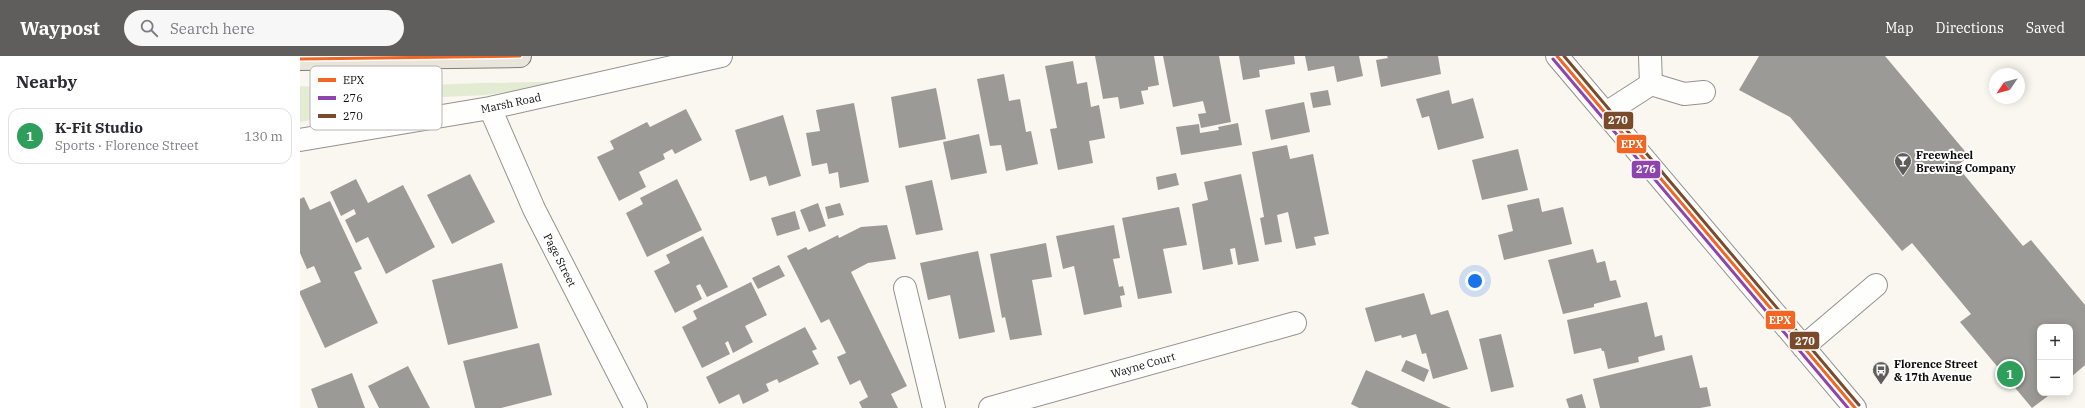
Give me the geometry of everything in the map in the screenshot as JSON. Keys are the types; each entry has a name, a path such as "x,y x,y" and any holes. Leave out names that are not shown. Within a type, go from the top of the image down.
{"main road":[{"path":"300,58 520,56"}],"street":[{"name":"Marsh Road","path":"442,116 490,108 721,56"},
{"path":"1557,56 1855,408"},
{"path":"1650,56 1651,84"},
{"path":"1606,114 1651,84"},
{"path":"1651,84 1684,94 1704,92"},
{"name":"Page Street","path":"490,108 534,209 636,408"},
{"name":"Marsh Road","path":"300,140 359,130"},
{"path":"1803,347 1876,285"},
{"path":"905,288 934,408"},
{"name":"Wayne Court","path":"990,408 1295,322"}],"green space":[{"path":"587,81 486,95 442,97 442,85"},
{"path":"300,86 310,87 310,120 300,122"}],"building":[{"path":"1095,56 1154,56 1159,85 1148,87 1148,90 1141,91 1144,104 1120,109 1118,97 1103,99"},
{"path":"1163,56 1219,56 1231,122 1201,128 1198,114 1206,113 1203,101 1173,107"},
{"path":"1239,56 1294,56 1295,64 1259,70 1260,77 1243,80"},
{"path":"1305,56 1359,56 1363,76 1337,82 1334,66 1308,71"},
{"path":"1387,56 1438,56 1441,74 1381,87 1376,60 1388,58"},
{"path":"1759,56 1885,56 1969,156 1957,166 2023,246 2031,240 2085,305 2085,365 2073,375 2073,324 2037,324 2037,396 2048,396 2032,408 1960,322 1971,314 1912,243 1902,251 1790,117 1739,90"},
{"path":"1073,61 1077,84 1087,82 1091,107 1099,105 1105,138 1089,141 1093,163 1058,170 1050,129 1057,128 1045,66"},
{"path":"1004,74 1009,101 1020,99 1026,132 1031,131 1038,164 1006,171 1001,145 990,146 977,79"},
{"path":"936,88 946,139 899,148 891,97"},
{"path":"1328,90 1331,105 1313,108 1310,93"},
{"path":"1449,90 1452,104 1473,98 1484,138 1438,150 1429,116 1422,118 1416,99"},
{"path":"1304,102 1310,132 1271,140 1265,110"},
{"path":"854,103 869,182 840,188 838,172 829,174 827,163 812,166 806,133 820,131 816,110"},
{"path":"686,109 702,140 675,154 672,149 663,154 665,159 639,172 646,187 619,201 597,157 614,149 610,141 647,122 650,127"},
{"path":"783,115 801,176 769,186 766,176 750,181 735,130"},
{"path":"1238,123 1242,145 1181,155 1176,127 1199,124 1200,133 1219,130 1218,127"},
{"path":"979,134 987,173 951,180 943,142"},
{"path":"1287,145 1290,159 1313,154 1329,234 1314,237 1316,245 1296,249 1288,212 1277,215 1282,242 1265,245 1260,218 1264,217 1252,152"},
{"path":"1518,149 1528,190 1482,200 1472,160"},
{"path":"1176,173 1179,185 1158,190 1156,177"},
{"path":"470,174 495,222 452,244 427,195"},
{"path":"1241,174 1259,261 1238,265 1235,248 1230,249 1233,264 1203,270 1192,204 1208,200 1204,182"},
{"path":"356,179 368,203 403,185 435,247 386,274 368,237 356,243 345,220 356,214 354,209 341,216 330,192"},
{"path":"677,179 702,230 647,257 626,213 643,204 640,198"},
{"path":"932,180 943,230 916,235 905,186"},
{"path":"304,197 310,210 330,201 362,269 354,272 378,323 325,348 300,294 300,291 321,282 314,266 307,269 300,253 300,199"},
{"path":"1539,198 1542,212 1563,207 1572,244 1504,260 1498,235 1513,231 1507,205"},
{"path":"818,203 826,226 809,232 800,210"},
{"path":"840,203 844,215 828,219 825,207"},
{"path":"1179,207 1187,245 1163,249 1172,293 1138,299 1122,218"},
{"path":"795,211 800,229 777,236 771,218"},
{"path":"887,225 896,259 868,263 851,272 907,386 891,394 898,408 862,408 859,402 868,397 860,380 850,385 837,357 846,353 829,319 821,323 787,256 806,247 808,250 838,235 839,238 861,227"},
{"path":"1114,225 1120,258 1113,259 1119,287 1123,286 1125,295 1120,296 1122,307 1084,315 1074,266 1063,269 1056,236"},
{"path":"703,236 728,287 707,297 700,284 696,286 702,299 675,313 654,271 670,263 666,255"},
{"path":"1046,243 1052,277 1032,280 1042,335 1010,340 1005,317 1002,318 990,254"},
{"path":"1593,249 1597,263 1605,261 1610,281 1616,280 1621,297 1594,304 1594,307 1563,314 1548,260"},
{"path":"978,251 995,332 959,339 950,295 928,300 920,263"},
{"path":"502,263 518,328 448,345 432,280"},
{"path":"779,265 785,276 758,289 752,278"},
{"path":"751,282 767,315 745,326 753,342 733,353 728,341 725,343 730,354 702,368 682,327 697,319 693,311"},
{"path":"1424,293 1431,315 1448,310 1468,369 1433,379 1426,353 1422,354 1416,334 1402,338 1401,335 1375,342 1365,308"},
{"path":"1647,302 1655,337 1662,335 1665,350 1638,357 1639,362 1608,369 1604,351 1602,351 1601,348 1574,354 1567,320"},
{"path":"805,327 817,349 812,351 819,364 779,383 777,379 766,384 769,391 743,404 739,394 719,404 706,377"},
{"path":"1501,334 1514,387 1491,392 1479,339"},
{"path":"539,343 552,395 501,408 475,408 463,361"},
{"path":"1692,355 1700,388 1707,387 1711,406 1700,408 1600,408 1593,379"},
{"path":"1406,360 1429,370 1424,382 1401,371"},
{"path":"408,366 430,408 379,408 368,386"},
{"path":"1366,370 1451,408 1359,408 1351,404"},
{"path":"352,373 365,408 318,408 311,389"},
{"path":"1582,394 1586,408 1569,408 1566,399"}],"transit line":[{"name":"EPX","path":"300,59 520,56"},
{"name":"EPX","path":"1557,56 1855,408"},
{"name":"270","path":"1564,56 1859,405"},
{"name":"276","path":"1553,59 1848,408"}],"place":[{"name":"Freewheel Brewing Company","path":"1903,176"},
{"name":"K-Fit Studio","path":"2010,374"},
{"name":"Florence Street & 17th Avenue","path":"1881,385"}]}
